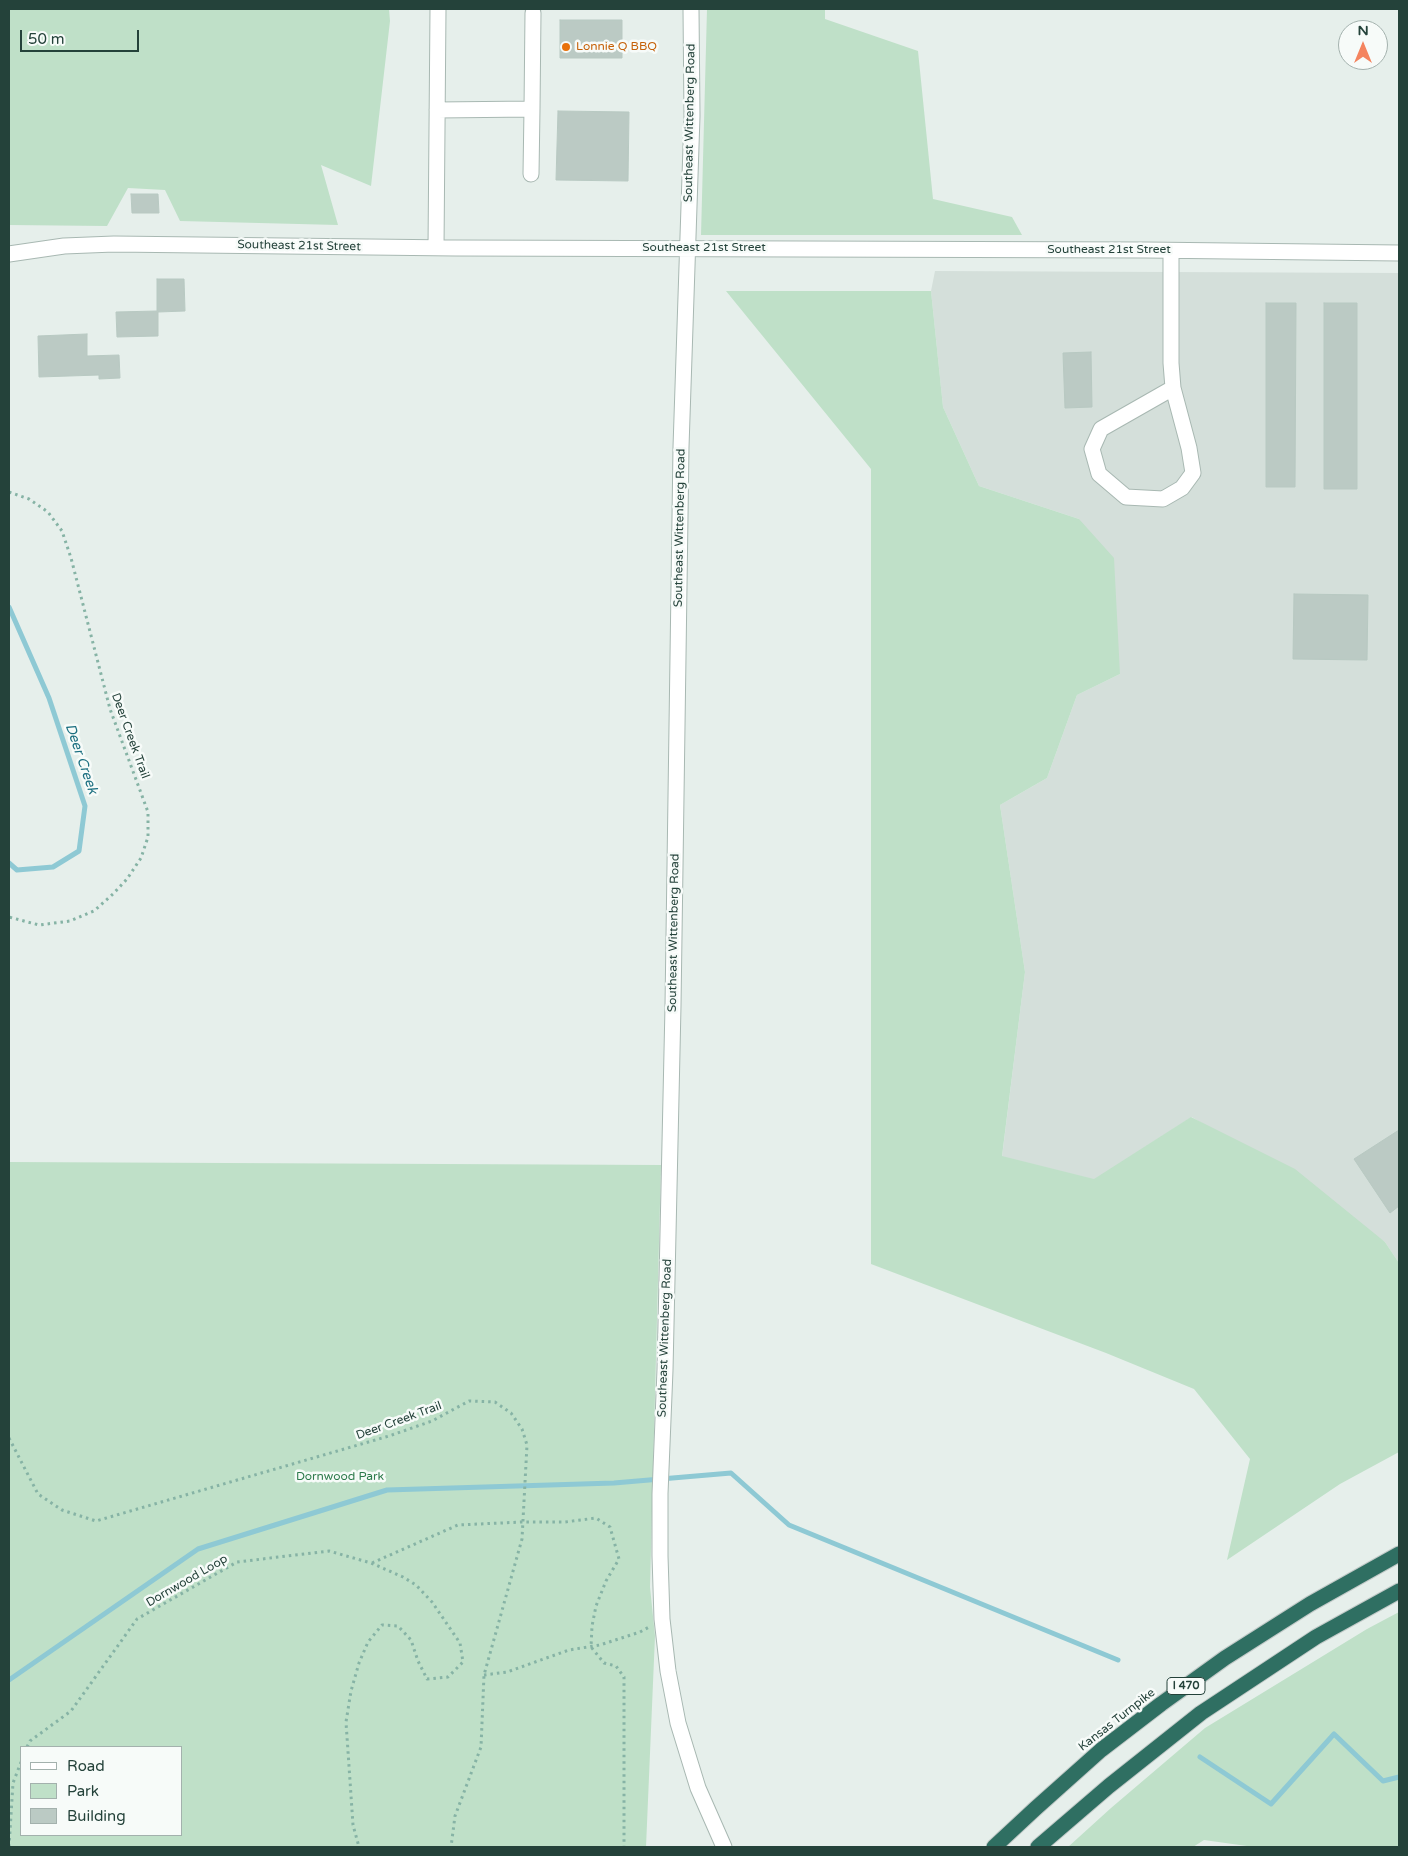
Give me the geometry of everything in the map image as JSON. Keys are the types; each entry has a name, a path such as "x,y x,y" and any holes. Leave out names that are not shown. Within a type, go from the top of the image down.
{"highway":[{"name":"Kansas Turnpike","path":"994,1847 1101,1750 1161,1704 1225,1658 1310,1604 1399,1554"},
{"name":"I 470","path":"1038,1847 1108,1786 1201,1713 1316,1637 1399,1591"}],"street":[{"path":"436,248 438,9"},
{"name":"Southeast Wittenberg Road","path":"691,9 692,116 681,447 673,1015 665,1370 660,1494 662,1619 668,1671 678,1723 698,1788 724,1847"},
{"path":"531,174 533,12"},
{"path":"438,110 532,109"},
{"name":"Southeast 21st Street","path":"9,254 64,246 114,244 436,248 1171,250 1399,254"},
{"path":"1171,250 1172,388 1189,448 1193,473 1182,488 1163,499 1126,497 1099,474 1092,449 1101,429 1172,388"}],"path":[{"name":"Deer Creek Trail","path":"9,492 29,499 48,512 62,531 71,558 110,710 148,812 148,837 141,858 127,879 94,911 70,921 39,925 9,917"},
{"name":"Deer Creek Trail","path":"9,1438 38,1494 62,1510 96,1521 389,1436 432,1421 469,1401 496,1402 511,1412 522,1429 527,1445 522,1540 484,1675 481,1747 455,1816 451,1847"},
{"path":"371,1563 458,1525 565,1522 596,1518 610,1527 619,1559 606,1581 596,1606 592,1626 591,1647 604,1663 616,1666 624,1678 624,1847"},
{"name":"Dornwood Loop","path":"28,1746 30,1741 71,1711 137,1619 236,1562 329,1550 371,1563 410,1581 432,1602 460,1643 462,1662 448,1677 427,1679 411,1640 398,1626 382,1625 368,1642 359,1663 351,1691 346,1722 353,1825 359,1847"},
{"path":"484,1675 507,1672 569,1650 591,1647 640,1632 662,1619"},
{"path":"9,1847 13,1783 20,1765"}],"shaded area":[{"path":"935,271 1399,273 1399,1263 1385,1242 1192,1117 1094,1180 1002,1157 1025,972 1000,805 1047,778 1077,695 1120,674 1079,519 979,486 943,407 931,291"}],"green space":[{"path":"9,9 389,9 390,21 371,186 321,165 338,225 180,221 165,190 128,188 107,226 9,225"},
{"path":"707,9 825,9 825,19 918,51 933,199 1012,217 1022,235 701,235"},
{"path":"726,291 931,291 943,407 979,486 1079,519 1114,558 1120,674 1077,695 1047,778 1000,805 1025,972 1002,1156 1094,1179 1191,1117 1295,1169 1385,1242 1399,1263 1399,1452 1340,1484 1227,1560 1250,1459 1194,1389 1106,1353 871,1264 871,469"},
{"name":"Dornwood Park","path":"9,1162 661,1165 650,1587 655,1636 646,1847 9,1847"},
{"path":"1399,1612 1399,1847 1254,1847 1204,1840 1193,1847 1068,1847 1205,1728 1367,1629"}],"building":[{"path":"560,20 622,20 622,58 560,58"},
{"path":"558,111 629,112 628,181 556,180"},
{"path":"131,194 158,194 159,213 132,213"},
{"path":"157,279 184,279 185,311 158,312 158,336 117,337 116,312 157,311"},
{"path":"1266,303 1296,303 1295,487 1266,487"},
{"path":"1324,303 1357,303 1357,489 1324,489"},
{"path":"87,334 87,356 119,355 120,378 99,379 99,375 39,377 38,336"},
{"path":"1091,352 1092,407 1065,408 1063,353"},
{"path":"1294,594 1368,595 1367,660 1293,659"},
{"path":"1399,1130 1399,1206 1390,1213 1354,1159"}],"waterway":[{"name":"Deer Creek","path":"9,607 49,698 85,806 79,851 53,867 17,870 9,863"},
{"path":"9,1680 198,1549 387,1490 614,1483 731,1473 789,1525 1118,1660"},
{"path":"1200,1757 1271,1804 1334,1734 1383,1781 1399,1777"}],"place":[{"name":"Lonnie Q BBQ","path":"566,47"}]}
